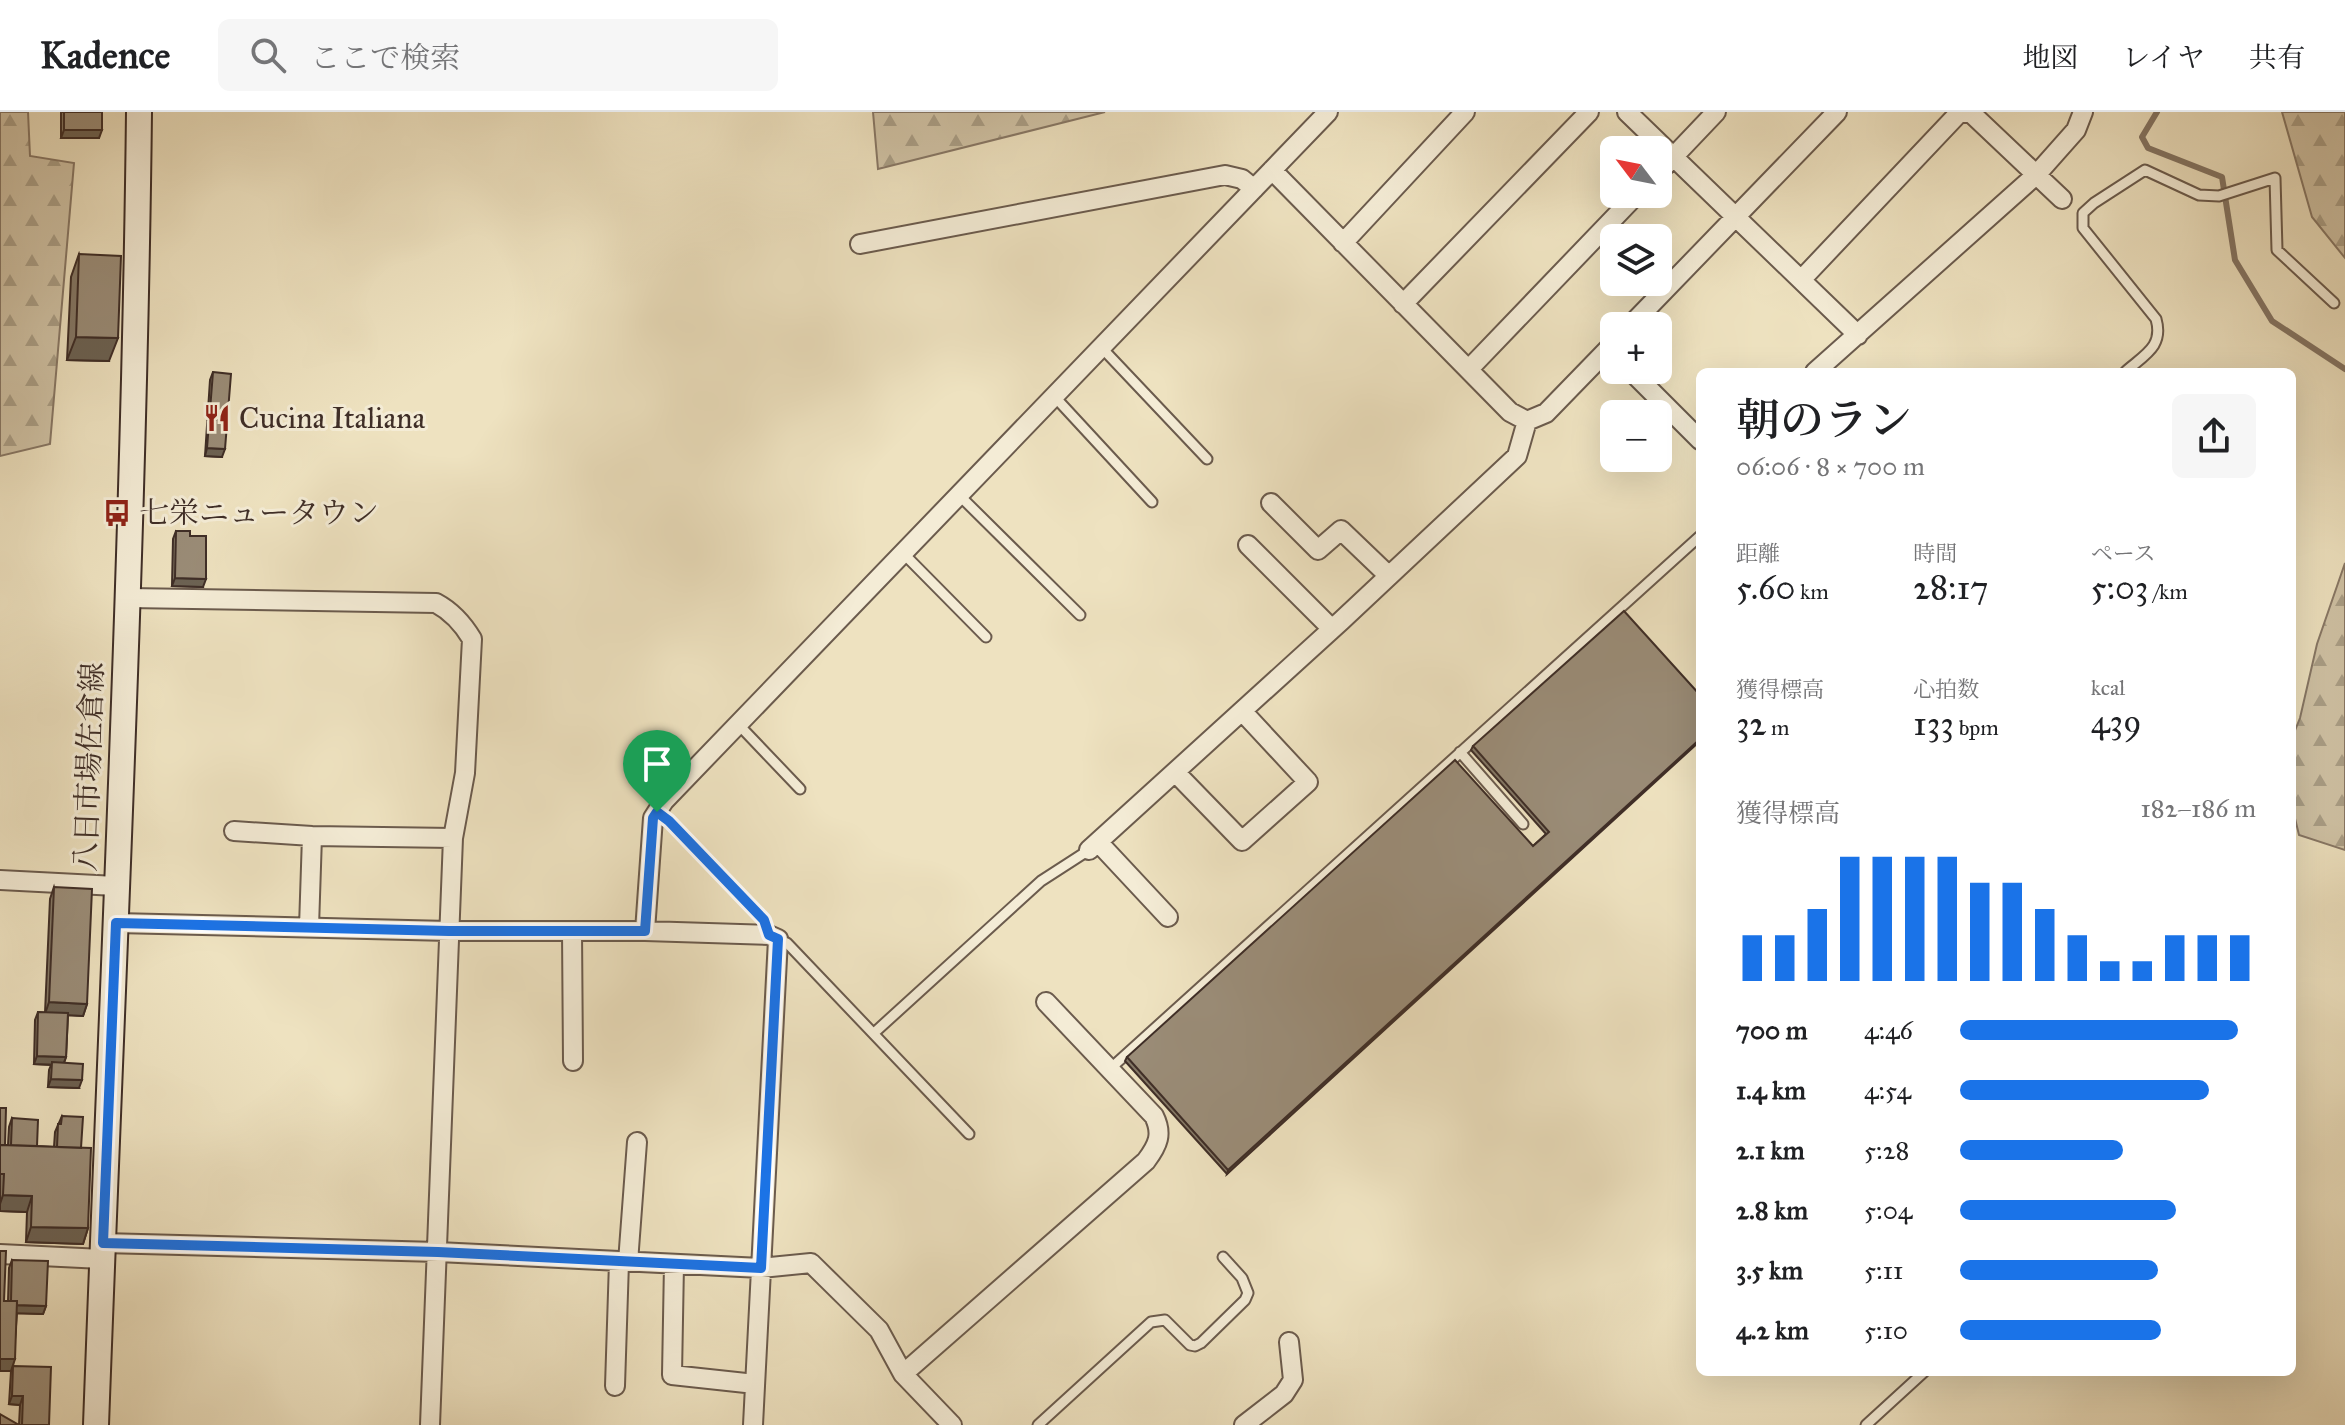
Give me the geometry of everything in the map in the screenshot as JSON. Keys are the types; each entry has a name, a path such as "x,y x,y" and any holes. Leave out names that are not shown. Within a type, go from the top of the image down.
{"main road":[{"name":"八日市場佐倉線","path":"96,1425 129,598 139,112"}],"street":[{"path":"645,931 653,818 664,801 1328,112"},
{"path":"1343,243 1465,112"},
{"path":"1403,304 1589,112"},
{"path":"1627,112 1858,335"},
{"path":"1674,156 1716,112"},
{"path":"1644,312 1837,112"},
{"path":"1820,368 2037,174 2076,130 2083,112"},
{"path":"1801,280 1959,113 1971,113 2062,199"},
{"path":"1272,170 1510,412 1527,421"},
{"path":"860,244 1225,175 1242,179 1254,189"},
{"path":"1469,369 1624,208"},
{"path":"1527,421 1546,413 1600,360"},
{"path":"1644,384 1696,436"},
{"path":"1168,917 1094,846 1517,456 1527,421"},
{"path":"1271,503 1318,550 1341,530 1389,576"},
{"path":"1248,545 1332,629"},
{"path":"129,598 436,603 446,608 472,639 465,773 453,838 430,1425"},
{"path":"1175,772 1242,841 1308,782 1242,711"},
{"path":"234,831 312,836 453,838"},
{"path":"309,927 312,836"},
{"path":"0,880 116,886"},
{"path":"116,923 449,931 645,931 773,937 753,1425"},
{"path":"572,931 573,1061"},
{"path":"903,1374 1146,1161 1158,1145 1160,1128 1154,1116 1046,1002"},
{"path":"615,1386 637,1142"},
{"path":"0,1254 103,1251 438,1252 761,1268 811,1263 879,1330 903,1374 952,1425"},
{"path":"674,1264 672,1375 755,1384"},
{"path":"1244,1425 1284,1394 1293,1380 1289,1342"}],"lane":[{"path":"2129,368 2155,345 2160,333 2156,319 2083,228 2083,213 2145,170 2199,195 2219,196 2275,178 2277,250 2334,303"},
{"path":"1101,347 1207,459"},
{"path":"1054,396 1152,502"},
{"path":"959,495 1080,615"},
{"path":"1111,1068 1696,540"},
{"path":"903,553 986,637"},
{"path":"738,724 800,789"},
{"path":"1460,752 1523,824"},
{"path":"657,812 764,920 773,937 787,943 969,1134"},
{"path":"874,1033 1041,881 1094,846"},
{"path":"1038,1425 1151,1322 1165,1320 1190,1345 1201,1343 1245,1300 1248,1293 1242,1278 1223,1257"},
{"path":"1866,1425 1920,1376"}],"green space":[{"path":"0,112 28,112 30,156 74,163 50,444 0,456"},
{"path":"873,112 1105,112 878,169"},
{"path":"2282,112 2345,112 2345,258 2312,217"},
{"path":"2345,563 2345,850 2299,835 2296,823 2296,728 2317,644"}],"building":[{"path":"64,112 102,112 102,130 64,130"},
{"path":"79,254 121,256 118,338 76,337"},
{"path":"213,372 231,374 225,449 207,448"},
{"path":"176,531 190,531 190,536 206,536 206,579 175,578"},
{"path":"1624,611 1696,691 1696,743 1228,1170 1127,1057 1455,760 1533,846 1549,832 1473,746"},
{"path":"54,887 92,889 87,1004 49,1002"},
{"path":"38,1012 68,1013 66,1057 37,1056"},
{"path":"52,1062 83,1064 82,1080 51,1079"},
{"path":"0,1108 6,1108 5,1145 0,1145"},
{"path":"62,1116 83,1117 81,1148 57,1147 58,1124 61,1124"},
{"path":"12,1118 38,1120 37,1146 11,1145"},
{"path":"0,1145 91,1148 88,1228 31,1227 32,1196 3,1195"},
{"path":"0,1251 6,1251 4,1301 17,1301 15,1359 0,1359"},
{"path":"12,1260 48,1261 46,1306 17,1305 17,1301 11,1301"},
{"path":"13,1366 51,1367 49,1425 22,1425 23,1396 12,1396"},
{"path":"0,1414 19,1425 0,1425"}],"waterway":[{"path":"2157,112 2142,137 2148,148 2222,177 2235,260 2272,321 2345,369"}],"place":[{"name":"Cucina Italiana","path":"217,418"},
{"name":"七栄ニュータウン","path":"117,513"}],"route":[{"path":"657,812 764,920 769,935 778,939 761,1268 438,1252 103,1243 116,923 449,931 645,931 653,818 657,812"}]}
